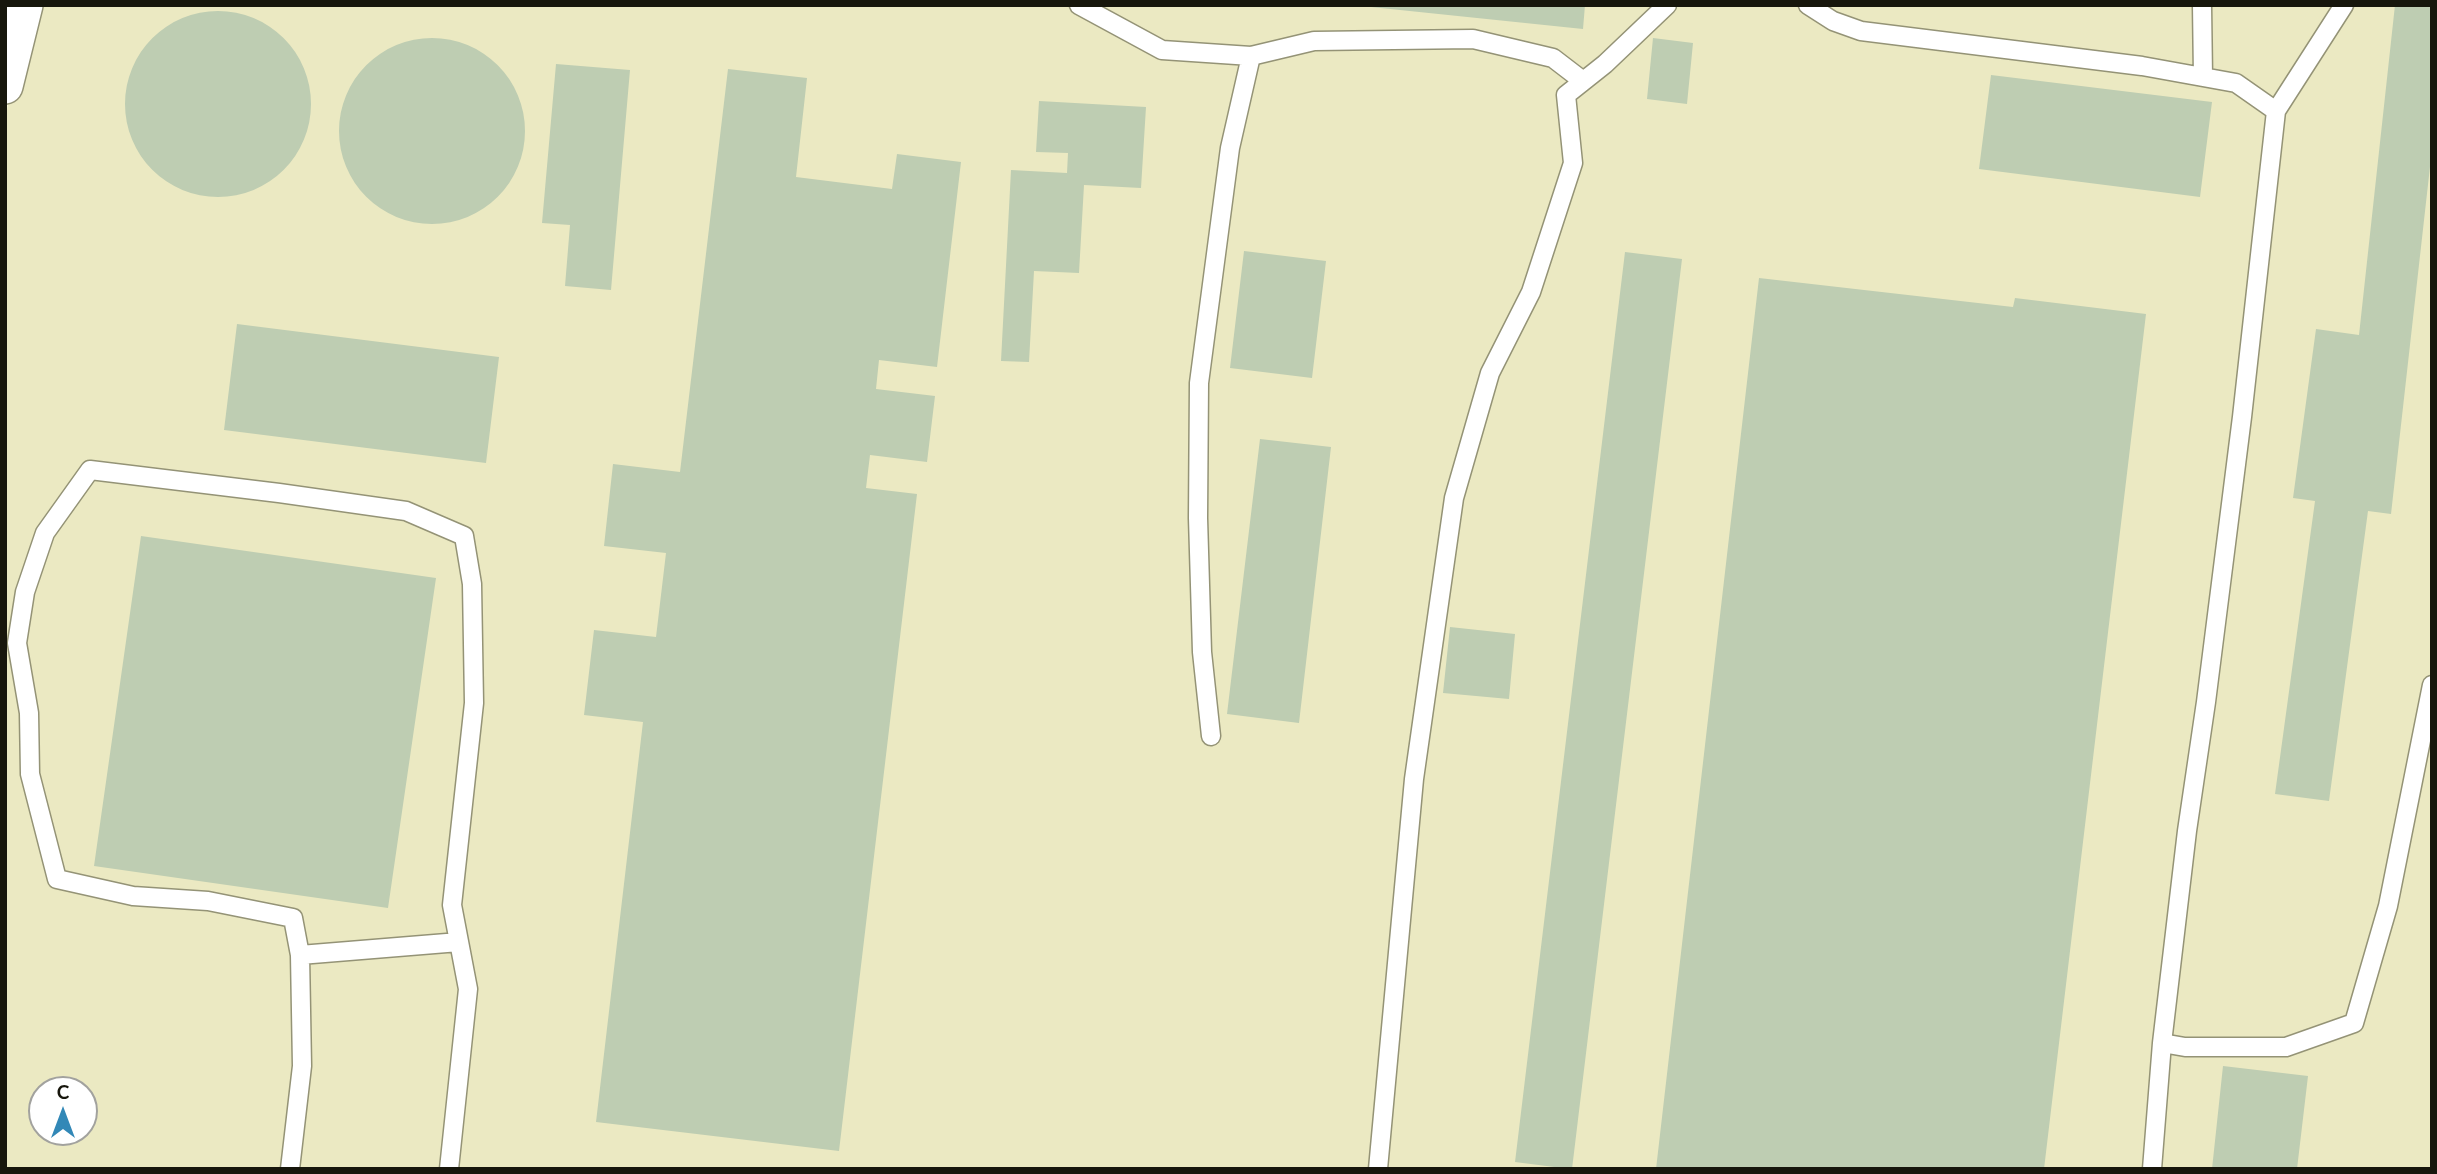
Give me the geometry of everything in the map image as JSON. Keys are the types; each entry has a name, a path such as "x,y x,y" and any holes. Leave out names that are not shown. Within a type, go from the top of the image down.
{"street":[{"path":"5,86 25,5"}],"lane":[{"path":"1079,5 1162,50 1251,56 1314,41 1473,39 1553,58 1583,82"},
{"path":"1378,1169 1414,779 1454,498 1490,373 1531,292 1573,163 1566,95 1667,5"},
{"path":"1808,5 1833,21 1861,31 2142,66 2236,83 2276,111"},
{"path":"2202,5 2203,77"},
{"path":"2152,1169 2162,1043 2240,430 2276,111 2344,5"},
{"path":"1211,736 1202,639 1198,518 1199,383 1230,148 1251,56"},
{"path":"290,1169 302,1066 300,955 293,918 208,901 133,896 57,879 30,774 29,713 11,643 45,533 90,470 406,511 464,536 472,584 474,703 452,905 468,989 449,1169"},
{"path":"2162,1043 2185,1047 2286,1047 2354,1023 2388,906 2432,685"},
{"path":"300,955 459,942"}],"shaded area":[{"path":"32,5 2432,5 2432,1169 5,1169 5,118"}],"building":[{"path":"1371,5 1585,5 1583,29"},
{"path":"2395,5 2432,5 2432,149 2391,514 2368,511 2329,801 2275,794 2315,501 2293,498 2316,329 2359,335"},
{"path":"218,11 236,12 254,18 270,26 284,38 296,52 304,68 310,86 310,122 304,140 296,156 284,170 270,182 254,190 236,196 218,197 200,196 182,190 166,182 152,170 140,156 132,140 126,122 125,104 126,86 132,68 140,52 152,38 166,26 182,18 200,12"},
{"path":"432,38 450,39 468,45 484,53 498,65 510,79 518,95 524,113 524,149 518,167 510,183 498,197 484,209 468,217 450,223 432,224 414,223 396,217 380,209 366,197 354,183 346,167 340,149 339,131 340,113 346,95 354,79 366,65 380,53 396,45 414,39"},
{"path":"1653,38 1693,43 1687,104 1647,99"},
{"path":"556,64 630,70 611,290 565,286 570,225 542,223"},
{"path":"728,69 807,78 796,177 892,189 897,154 961,162 937,367 879,360 876,389 935,396 927,462 870,455 866,488 917,494 839,1151 596,1122 643,722 584,715 594,630 656,637 666,553 604,546 613,464 680,472"},
{"path":"1991,75 2212,102 2200,197 1979,169"},
{"path":"1039,101 1146,107 1141,188 1084,185 1079,273 1034,271 1029,362 1001,361 1011,170 1067,173 1068,153 1036,152"},
{"path":"1244,251 1326,261 1312,378 1230,368"},
{"path":"1625,252 1682,259 1570,1169 1515,1162"},
{"path":"1759,278 2013,307 2015,298 2146,314 2044,1169 1656,1169"},
{"path":"237,324 499,357 486,463 224,430"},
{"path":"1260,439 1331,447 1299,723 1227,714"},
{"path":"141,536 436,578 388,908 94,866"},
{"path":"1450,627 1515,634 1509,699 1443,693"},
{"path":"2223,1066 2308,1076 2297,1169 2212,1169"}]}
